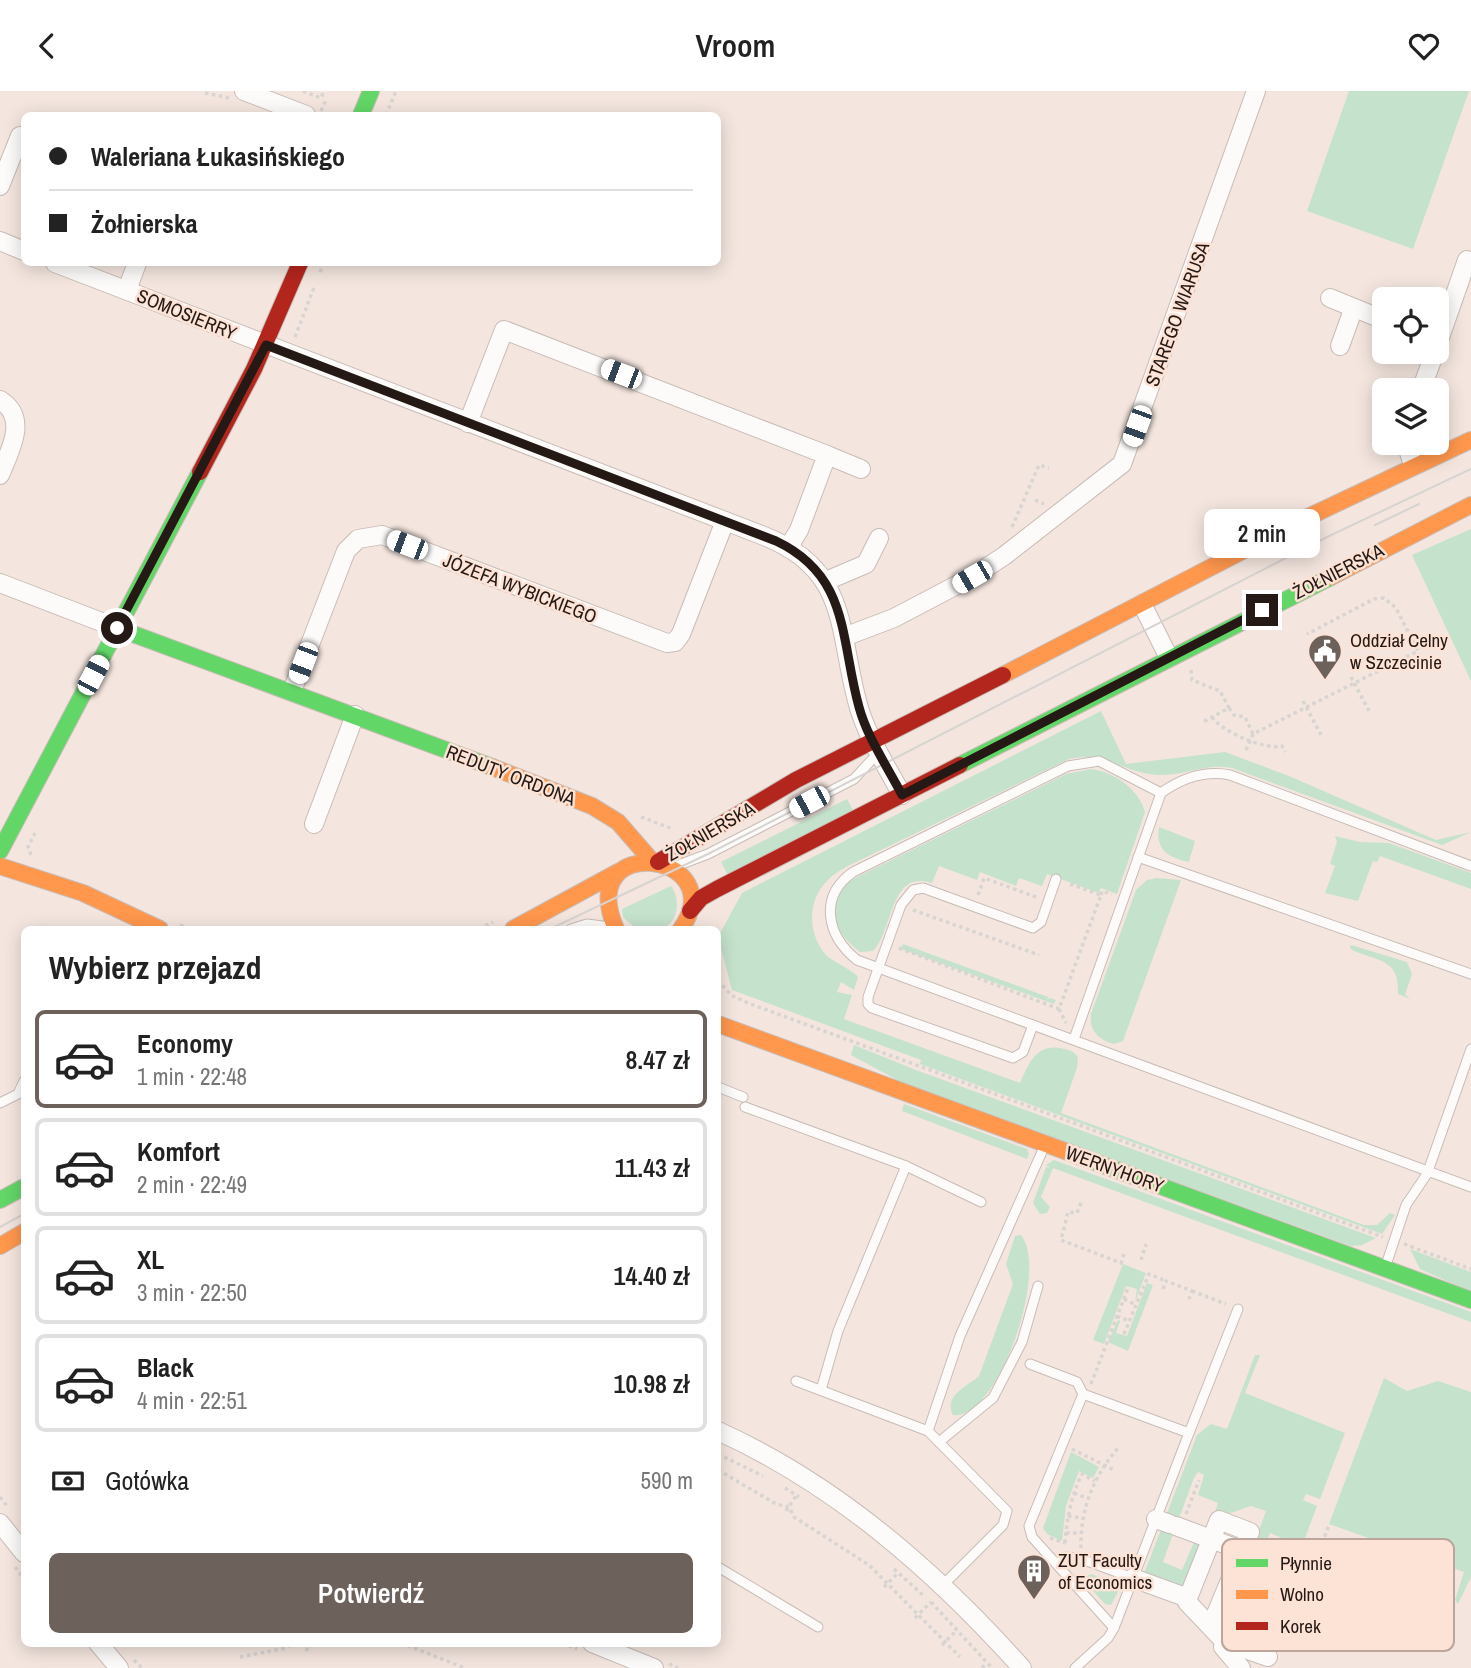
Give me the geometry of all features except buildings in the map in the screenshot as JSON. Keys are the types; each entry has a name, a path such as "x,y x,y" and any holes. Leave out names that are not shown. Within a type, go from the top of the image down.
{"street":[{"path":"244,91 308,112"},
{"path":"361,112 370,91"},
{"name":"STAREGO WIARUSA","path":"845,637 864,632 911,610 979,573 1102,482 1122,464 1256,91"},
{"path":"0,186 20,136"},
{"path":"0,241 21,250"},
{"path":"1449,310 1467,260"},
{"name":"SOMOSIERRY","path":"63,266 725,521 788,548 814,566 826,581 838,609 859,707 877,746"},
{"name":"SOMOSIERRY","path":"127,290 136,266"},
{"path":"0,851 266,345 299,266"},
{"path":"1330,298 1372,316"},
{"path":"1340,346 1353,310"},
{"path":"468,423 504,330 861,469"},
{"path":"0,400 13,410 17,428 0,475"},
{"name":"ŻOŁNIERSKA","path":"519,926 625,868 658,862 721,823 877,746 899,728 1307,517 1471,439"},
{"path":"788,548 799,530 827,455"},
{"path":"1410,455 1413,465"},
{"name":"ŻOŁNIERSKA","path":"685,923 704,896 1471,505"},
{"name":"JÓZEFA WYBICKIEGO","path":"292,691 346,551 358,539 382,535 661,643 671,643 681,634 725,521"},
{"path":"826,581 866,564 879,538"},
{"name":"REDUTY ORDONA","path":"0,583 170,650 206,659 292,691 599,810 618,822 658,862 677,872 687,884 685,923"},
{"path":"1142,604 1170,658"},
{"path":"314,824 355,715"},
{"path":"877,746 902,795"},
{"path":"0,866 83,893 154,926"},
{"path":"614,926 607,912 607,895 614,878 625,868"},
{"name":"WERNYHORY","path":"721,1009 739,1027 759,1038"},
{"name":"WERNYHORY","path":"721,1025 1471,1300"},
{"path":"0,1200 21,1189"},
{"path":"0,1246 21,1234"},
{"path":"721,1433 783,1464 891,1539 943,1585 1022,1668"},
{"path":"1222,1639 1187,1602 1188,1598 1219,1520 1250,1532 1247,1539"},
{"path":"0,1523 21,1543"},
{"path":"1171,1524 1211,1539"},
{"path":"1133,1578 1188,1598"},
{"path":"1195,1581 1222,1591"},
{"path":"1211,1626 1222,1597"},
{"path":"101,1647 119,1668"},
{"path":"602,1647 654,1668"},
{"path":"1226,1651 1241,1668"},
{"path":"1256,1651 1274,1656"}],"lane":[{"path":"658,862 677,866 689,863 861,775 877,746"},
{"path":"1161,793 1099,761 1069,766 853,872 834,895 832,931 841,947 857,960 1074,1039 1427,1174 1471,1187"},
{"path":"1074,1039 1161,793 1176,782 1196,775 1230,775 1471,866"},
{"path":"1138,857 1471,974"},
{"path":"1033,1025 1023,1052 1013,1058 883,1012 868,1004 901,905 909,893 923,888 1033,928 1041,922 1056,879"},
{"path":"581,926 591,923 603,926"},
{"path":"1384,1269 1406,1205 1427,1174 1471,1049"},
{"path":"0,1103 18,1094 21,1088"},
{"path":"721,1089 744,1102 906,1166 981,1202"},
{"path":"928,1431 960,1336 1045,1144"},
{"path":"821,1390 838,1331 906,1166"},
{"path":"939,1442 993,1398 1022,1342 1038,1286"},
{"path":"1075,1668 1108,1637 1133,1578 1171,1524 1189,1433 1238,1309"},
{"path":"1030,1364 1077,1382 1084,1394 1189,1433"},
{"path":"796,1381 928,1431 1007,1511 1007,1518 943,1585"},
{"path":"1084,1394 1030,1526 1032,1537 1114,1627"},
{"path":"1058,1564 1065,1557 1079,1558 1133,1578"},
{"path":"721,1569 818,1627"}],"path":[{"path":"303,91 321,98 324,91"},
{"path":"387,112 396,91"},
{"path":"316,112 326,100"},
{"path":"298,345 295,335 323,266"},
{"path":"1008,535 1039,465 1049,468"},
{"path":"1253,734 1418,651 1392,603 1384,597 1374,599 1307,634"},
{"path":"1193,664 1192,680 1220,691 1234,715 1245,717 1253,734 1246,750"},
{"path":"1351,677 1369,711"},
{"path":"1303,701 1321,735"},
{"path":"1203,722 1229,708"},
{"path":"1212,717 1220,726 1270,748 1282,745 1285,752"},
{"path":"629,812 674,829 684,828"},
{"path":"974,907 984,878 1048,901"},
{"path":"901,943 898,950 1059,1009 1101,895 1080,890 1056,879"},
{"path":"901,905 1039,955"},
{"path":"1068,966 1074,968"},
{"path":"721,983 731,995 748,1003 1471,1269"},
{"path":"1081,1203 1077,1213 1068,1212 1061,1240 1121,1263 1124,1254"},
{"path":"1141,1259 1146,1244"},
{"path":"1124,1334 1149,1274 1238,1309"},
{"path":"1163,1289 1166,1281"},
{"path":"1084,1394 1128,1288"},
{"path":"1189,1299 1192,1291"},
{"path":"1124,1299 1136,1305"},
{"path":"1117,1316 1129,1321"},
{"path":"1065,1460 1074,1438"},
{"path":"1070,1448 1114,1470"},
{"path":"1081,1549 1080,1533 1087,1498 1104,1466 1118,1448"},
{"path":"721,1455 769,1479"},
{"path":"721,1472 788,1509 794,1517 857,1556 920,1613 944,1643 960,1657"},
{"path":"1065,1543 1068,1516 1082,1474 1095,1481"},
{"path":"1171,1524 1199,1480"},
{"path":"778,1485 807,1502"},
{"path":"1074,1493 1087,1498"},
{"path":"788,1509 796,1496"},
{"path":"1068,1516 1082,1518"},
{"path":"1323,1539 1329,1525"},
{"path":"1066,1532 1080,1533"},
{"path":"1045,1534 1091,1553"},
{"path":"889,1564 931,1602 992,1668"},
{"path":"886,1585 898,1573"},
{"path":"915,1618 931,1602"},
{"path":"944,1643 957,1630"},
{"path":"240,1657 287,1647"},
{"path":"306,1651 308,1647"},
{"path":"411,1647 465,1668"},
{"path":"1274,1656 1276,1651"},
{"path":"982,1668 987,1663"}],"green space":[{"path":"1349,91 1469,91 1413,249 1307,211"},
{"path":"1471,529 1471,681 1412,555"},
{"path":"1101,711 1126,764 1225,752 1289,776 1436,840 1471,832 1442,845 1232,768 1213,767 1160,775 1136,771 1105,760 1082,757 1069,759 849,866 834,875 822,887 813,906 813,927 820,946 826,955 858,977 854,990 841,982 837,992 852,995 844,1019 1020,1083 1031,1062 1041,1051 1055,1048 1070,1051 1078,1057 1077,1068 1061,1113 1364,1225 1377,1225 1390,1213 1395,1215 1382,1234 920,1064 921,1060 732,990 721,948 721,932 742,893"},
{"path":"1091,769 1124,783 1137,796 1145,812 1117,894 1101,888 1099,893 1047,874 1042,886 1019,878 1016,886 980,872 977,880 939,866 932,883 918,881 908,885 900,893 880,941 873,951 860,952 842,935 834,915 834,906 837,896 855,878 1066,774"},
{"path":"847,799 853,810 728,875 721,862"},
{"path":"1159,827 1195,841 1189,862 1165,852 1159,842"},
{"path":"1335,836 1360,842 1389,843 1471,873 1471,889 1380,856 1377,862 1373,861 1358,901 1325,893 1335,866 1330,864 1337,842"},
{"path":"1147,880 1181,880 1123,1041 1114,1044 1096,1034 1091,1014 1136,890"},
{"path":"671,886 677,904 674,917 667,926 633,926 623,917 622,909"},
{"path":"903,944 1048,997 1047,1001 1049,998 1056,1000 1054,1004 901,949"},
{"path":"1351,945 1407,962 1412,974 1405,995 1411,999 1398,994 1398,983 1392,968 1380,960 1354,951 1350,948"},
{"path":"854,1045 1376,1238 1362,1245 1351,1246 901,1082 851,1055"},
{"path":"904,1104 1027,1149 1027,1159 902,1111"},
{"path":"1054,1160 1471,1312 1471,1322 1053,1168 1041,1197 1050,1207 1047,1213 1040,1214 1033,1203 1046,1167 1050,1168 1046,1165"},
{"path":"1021,1235 1028,1253 1029,1279 1024,1309 1014,1341 986,1394 970,1410 953,1415 951,1402 954,1397 979,1376 1013,1284 1006,1264 1015,1236"},
{"path":"1410,1249 1471,1272 1471,1292 1420,1269"},
{"path":"1123,1264 1146,1273 1135,1302 1137,1289 1126,1286 1104,1344 1093,1340"},
{"path":"1147,1283 1153,1285 1128,1351 1108,1342 1118,1320 1120,1321 1116,1333 1127,1336"},
{"path":"1255,1355 1260,1355 1245,1393 1345,1433 1320,1499 1306,1494 1303,1500 1317,1506 1305,1539 1284,1539 1270,1533 1268,1539 1256,1539 1266,1511 1251,1506 1225,1515 1215,1512 1218,1503 1198,1495 1204,1475 1198,1472 1178,1521 1166,1516 1197,1435 1211,1424 1227,1429"},
{"path":"1384,1378 1407,1391 1438,1381 1471,1392 1471,1577 1458,1604 1455,1600 1464,1572 1454,1568 1454,1539 1371,1539 1329,1524"},
{"path":"1071,1452 1099,1467 1093,1478 1079,1471 1066,1506 1062,1541 1047,1534 1043,1528"},
{"path":"1162,1527 1174,1531 1163,1562 1182,1570 1195,1540 1203,1543 1185,1592 1143,1576"},
{"path":"1092,1574 1117,1585 1119,1590 1111,1605 1105,1604 1085,1582 1086,1576"}],"tram line":[{"path":"556,926 708,854 1327,537 1471,469"},
{"path":"1375,525 1419,504"},
{"path":"0,1227 21,1216"}],"traffic: fast":[{"path":"362,112 371,91"},
{"path":"0,851 200,472"},
{"path":"960,765 1331,577"},
{"path":"117,628 492,767"},
{"path":"1084,1158 1471,1300"},
{"path":"0,1200 21,1189"}],"traffic: slow":[{"path":"1003,675 1306,518 1471,440"},
{"path":"1331,577 1471,505"},
{"path":"492,767 592,806 618,822 651,860"},
{"path":"615,926 609,897 615,876 632,865 652,863 672,869 687,883 692,903 682,926"},
{"path":"0,866 83,893 154,926"},
{"path":"519,926 618,872"},
{"path":"721,1025 1084,1158"},
{"path":"0,1246 21,1234"}],"traffic: jam":[{"path":"200,472 254,369 299,266"},
{"path":"658,862 796,780 1003,675"},
{"path":"690,911 701,898 717,889 960,765"}],"place":[{"name":"Oddział Celny w Szczecinie","path":"1325,681"},
{"name":"ZUT Faculty of Economics","path":"1034,1601"}],"route":[{"path":"117,628 266,345 776,541 798,554 820,572 831,589 842,622 863,720 902,795 1262,610"}]}
